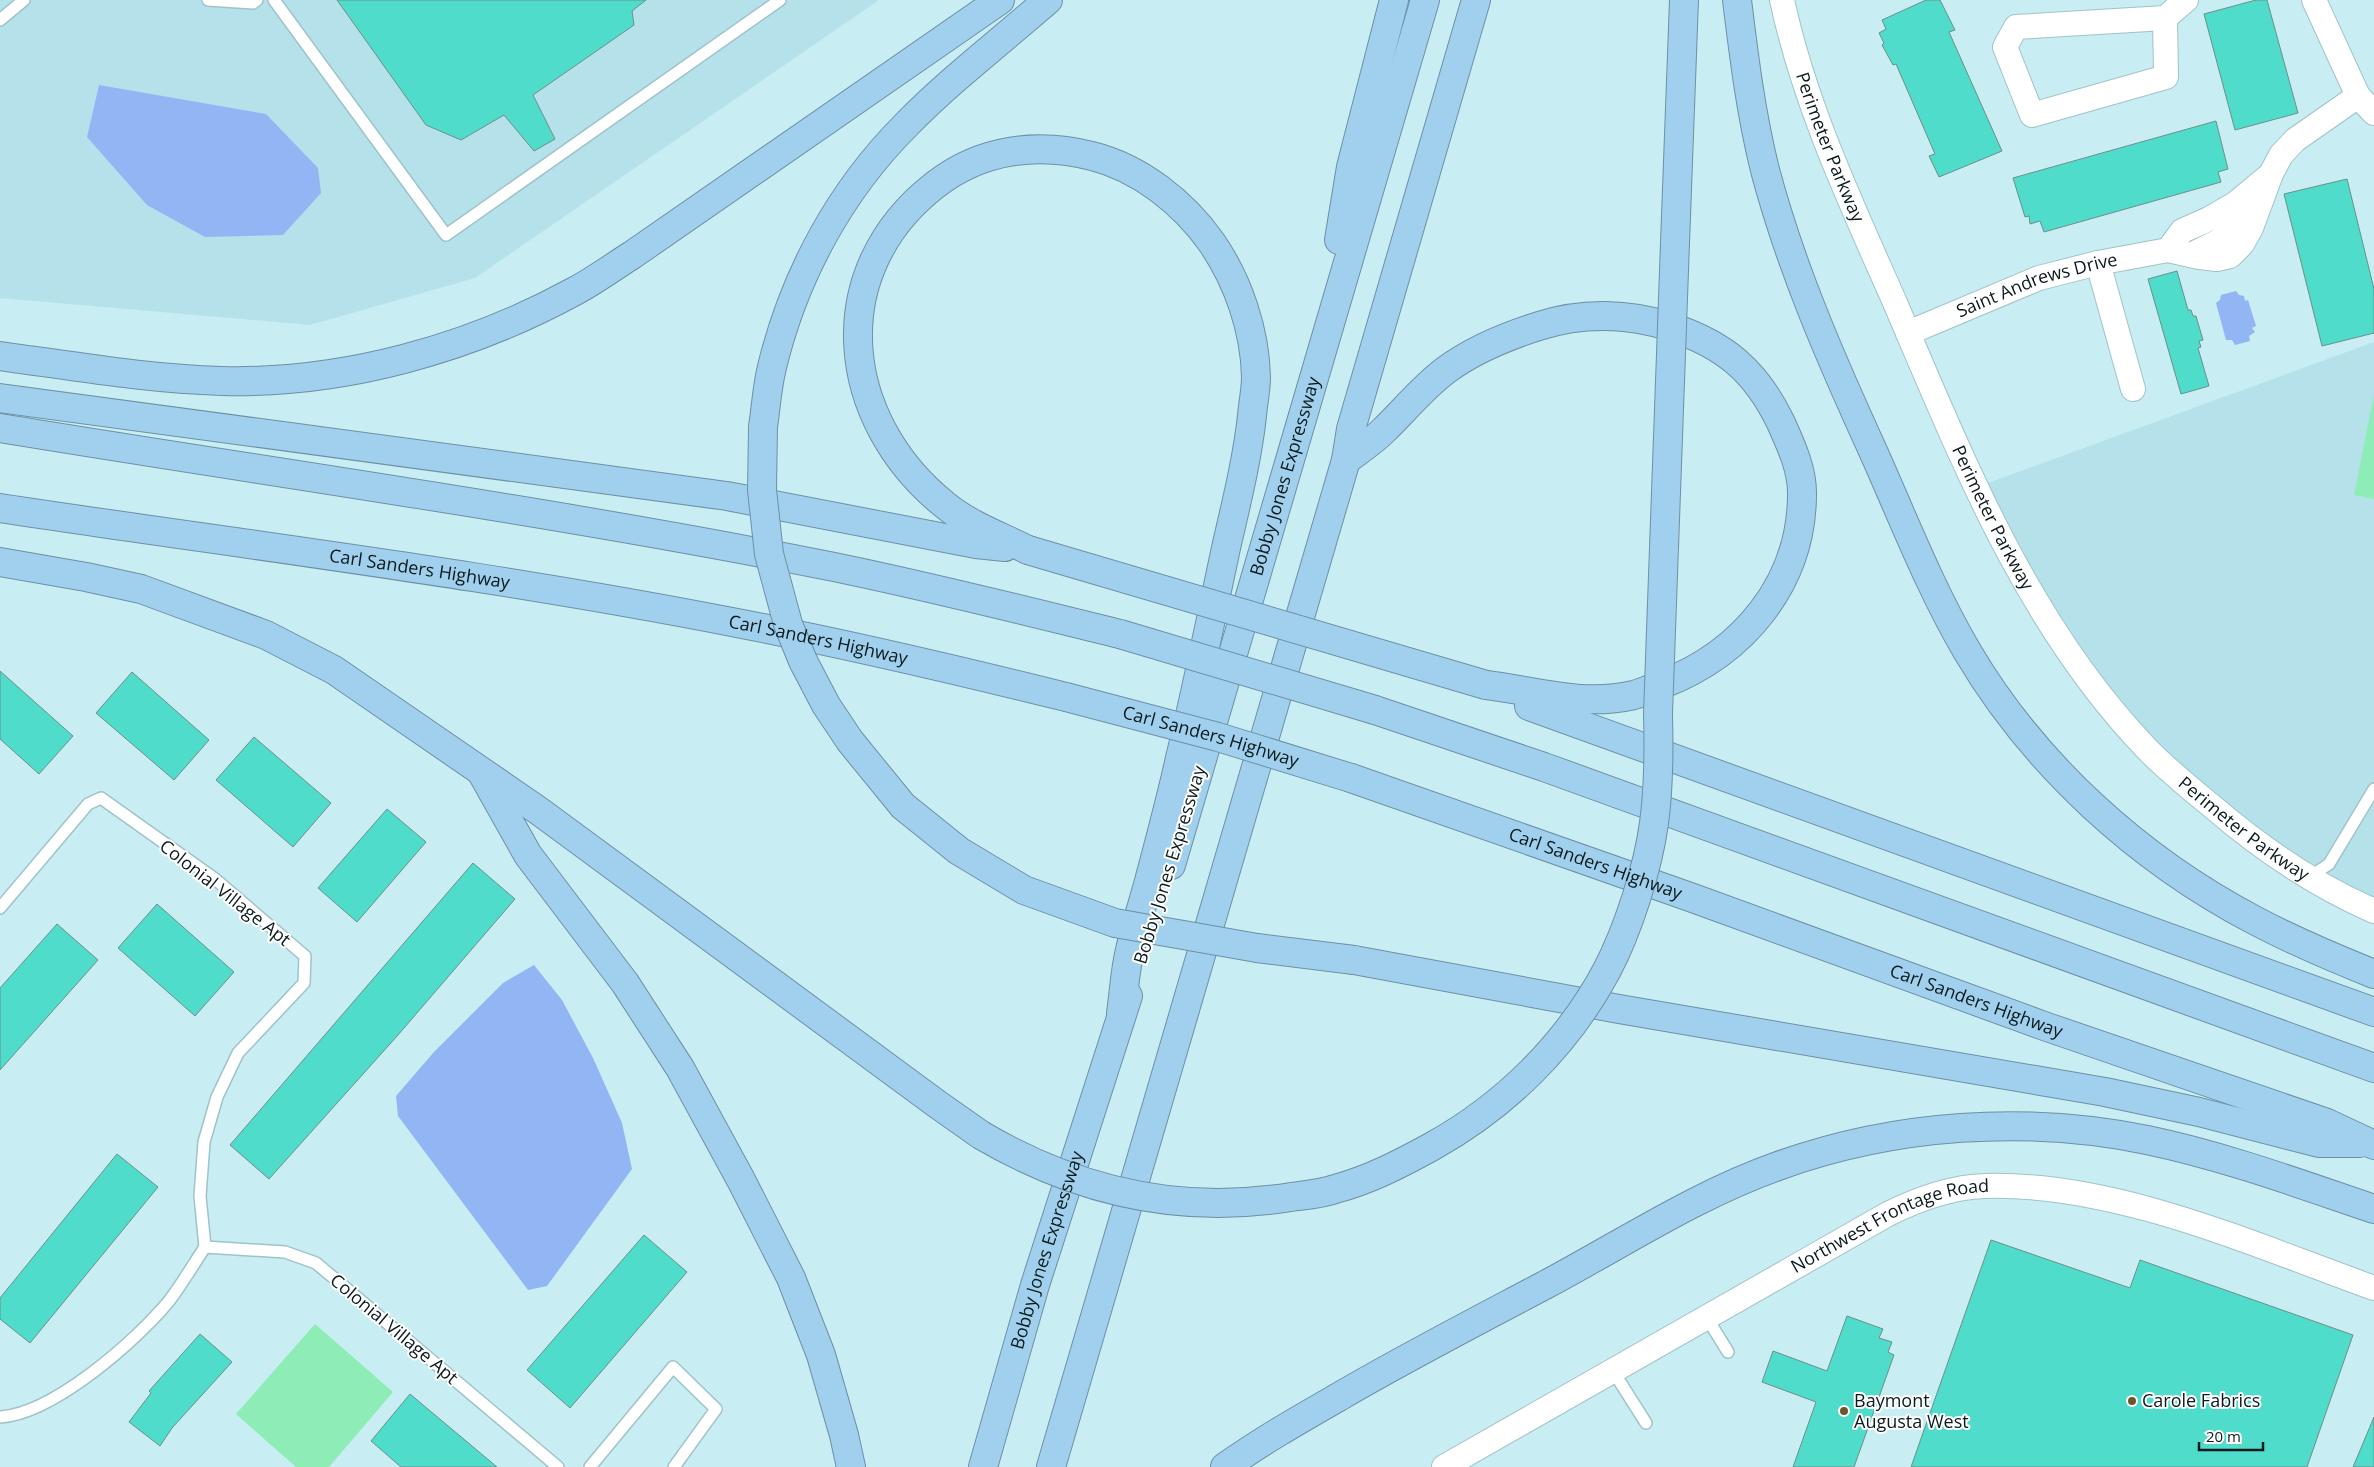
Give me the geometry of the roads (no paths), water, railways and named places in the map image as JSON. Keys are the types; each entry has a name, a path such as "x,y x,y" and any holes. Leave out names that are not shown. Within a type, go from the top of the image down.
{"highway":[{"path":"0,356 183,379 271,380 345,372 419,356 457,344 505,325 558,300 608,270 1000,0"},
{"path":"1048,0 906,125 854,186 814,250 786,318 772,369 763,427 762,490 769,554 788,624 803,661 826,705 850,741 903,806 959,851 1024,890 1115,923 1258,948 1354,960 1628,1011 2105,1092 2199,1112 2319,1142 2372,1144"},
{"path":"1322,352 1351,167 1394,0"},
{"name":"Bobby Jones Expressway","path":"983,1467 1035,1284 1121,1013 1145,954 1425,0"},
{"path":"1051,1467 1346,460 1351,429 1476,0"},
{"path":"1422,182 1494,0"},
{"path":"0,562 141,589 266,635 334,670 478,768 644,887 981,1135 1042,1167 1114,1191 1188,1203 1227,1204 1264,1201 1334,1190 1404,1162 1454,1134 1485,1113 1543,1062 1587,1004 1608,968 1635,898 1654,824 1659,756 1658,714 1684,0"},
{"path":"1737,0 1745,67 1765,168 1801,284 1834,366 1937,592 1973,660 2028,738 2058,772 2136,843 2176,872 2255,920 2374,974"},
{"path":"1028,550 980,527 947,507 923,486 902,463 883,432 866,391 859,355 857,323 868,271 878,248 905,211 921,195 942,178 984,157 1001,152 1051,148 1107,159 1128,169 1154,186 1198,224 1214,246 1228,272 1246,312 1254,348 1256,380 1249,444 1181,756 1129,951 1121,1013"},
{"path":"0,398 727,496 976,544 1028,550 1251,614 1486,686 1565,700 1604,699 1635,694 1685,676 1724,651 1747,631 1781,585 1792,558 1799,526 1802,495 1797,464 1788,437 1764,393 1725,351 1700,337 1644,318 1599,316 1570,319 1540,326 1469,355 1444,371 1414,397 1382,433 1346,460"},
{"path":"0,428 548,515 714,544 943,591 1120,634 1375,710 1553,770 2374,1068"},
{"name":"Carl Sanders Highway","path":"0,508 526,586 716,619 942,666 1066,696 1218,737 1351,778 1690,897 2047,1027 2327,1123 2372,1144"},
{"path":"1486,686 1505,698 2374,1012"},
{"path":"478,768 528,855 625,983 680,1068 742,1180 791,1278 821,1355 844,1435 851,1467"},
{"path":"1225,1467 1274,1434 1407,1357 1578,1268 1684,1208 1778,1166 1858,1143 1943,1129 2050,1127 2146,1139 2200,1153 2374,1209"}],"street":[{"name":"Perimeter Parkway","path":"1782,0 1812,106 1908,333 1988,511 2016,568 2064,645 2088,680 2147,749 2183,783 2262,846 2308,878 2374,911"},
{"path":"2165,18 2166,77 2032,115 2006,46 2016,27 2165,18 2186,0"},
{"path":"2314,0 2358,96 2374,113"},
{"name":"Saint Andrews Drive","path":"1908,333 2039,278 2098,263 2179,252 2217,259 2230,256 2236,225 2271,174 2281,155 2295,140 2358,96"},
{"name":"Saint Andrews Drive","path":"2179,252 2182,231 2210,219 2236,225 2258,210 2271,174"},
{"path":"2098,263 2134,389"},
{"name":"Northwest Frontage Road","path":"1444,1467 1907,1205 1942,1193 1984,1186 2037,1188 2137,1204 2374,1288"}],"lane":[{"path":"0,20 24,0"},
{"path":"208,0 254,3 258,0"},
{"path":"274,0 446,235 780,0"},
{"path":"2308,878 2329,864 2374,789"},
{"name":"Colonial Village Apt","path":"0,908 88,804 101,798 215,879 305,956 304,983 238,1054 217,1097 203,1151 200,1196 205,1247 285,1252 316,1263 558,1467"},
{"path":"0,1417 13,1416 66,1392 114,1356 169,1301 205,1247"},
{"path":"1707,1318 1728,1352"},
{"path":"590,1467 673,1367 716,1409 674,1467"},
{"path":"1613,1371 1646,1423"}],"water":[{"path":"99,85 266,114 318,168 321,193 283,235 205,237 147,205 87,137"},
{"path":"2236,291 2239,295 2244,296 2245,301 2248,300 2256,326 2252,328 2255,332 2249,336 2250,341 2235,345 2232,340 2226,340 2216,303 2220,300 2221,295"},
{"path":"534,965 562,1000 593,1058 622,1123 632,1169 547,1286 528,1290 398,1116 396,1096 434,1052 503,983"}],"place":[{"name":"Carole Fabrics","path":"2132,1401"},
{"name":"Baymont Augusta West","path":"1844,1411"}]}
